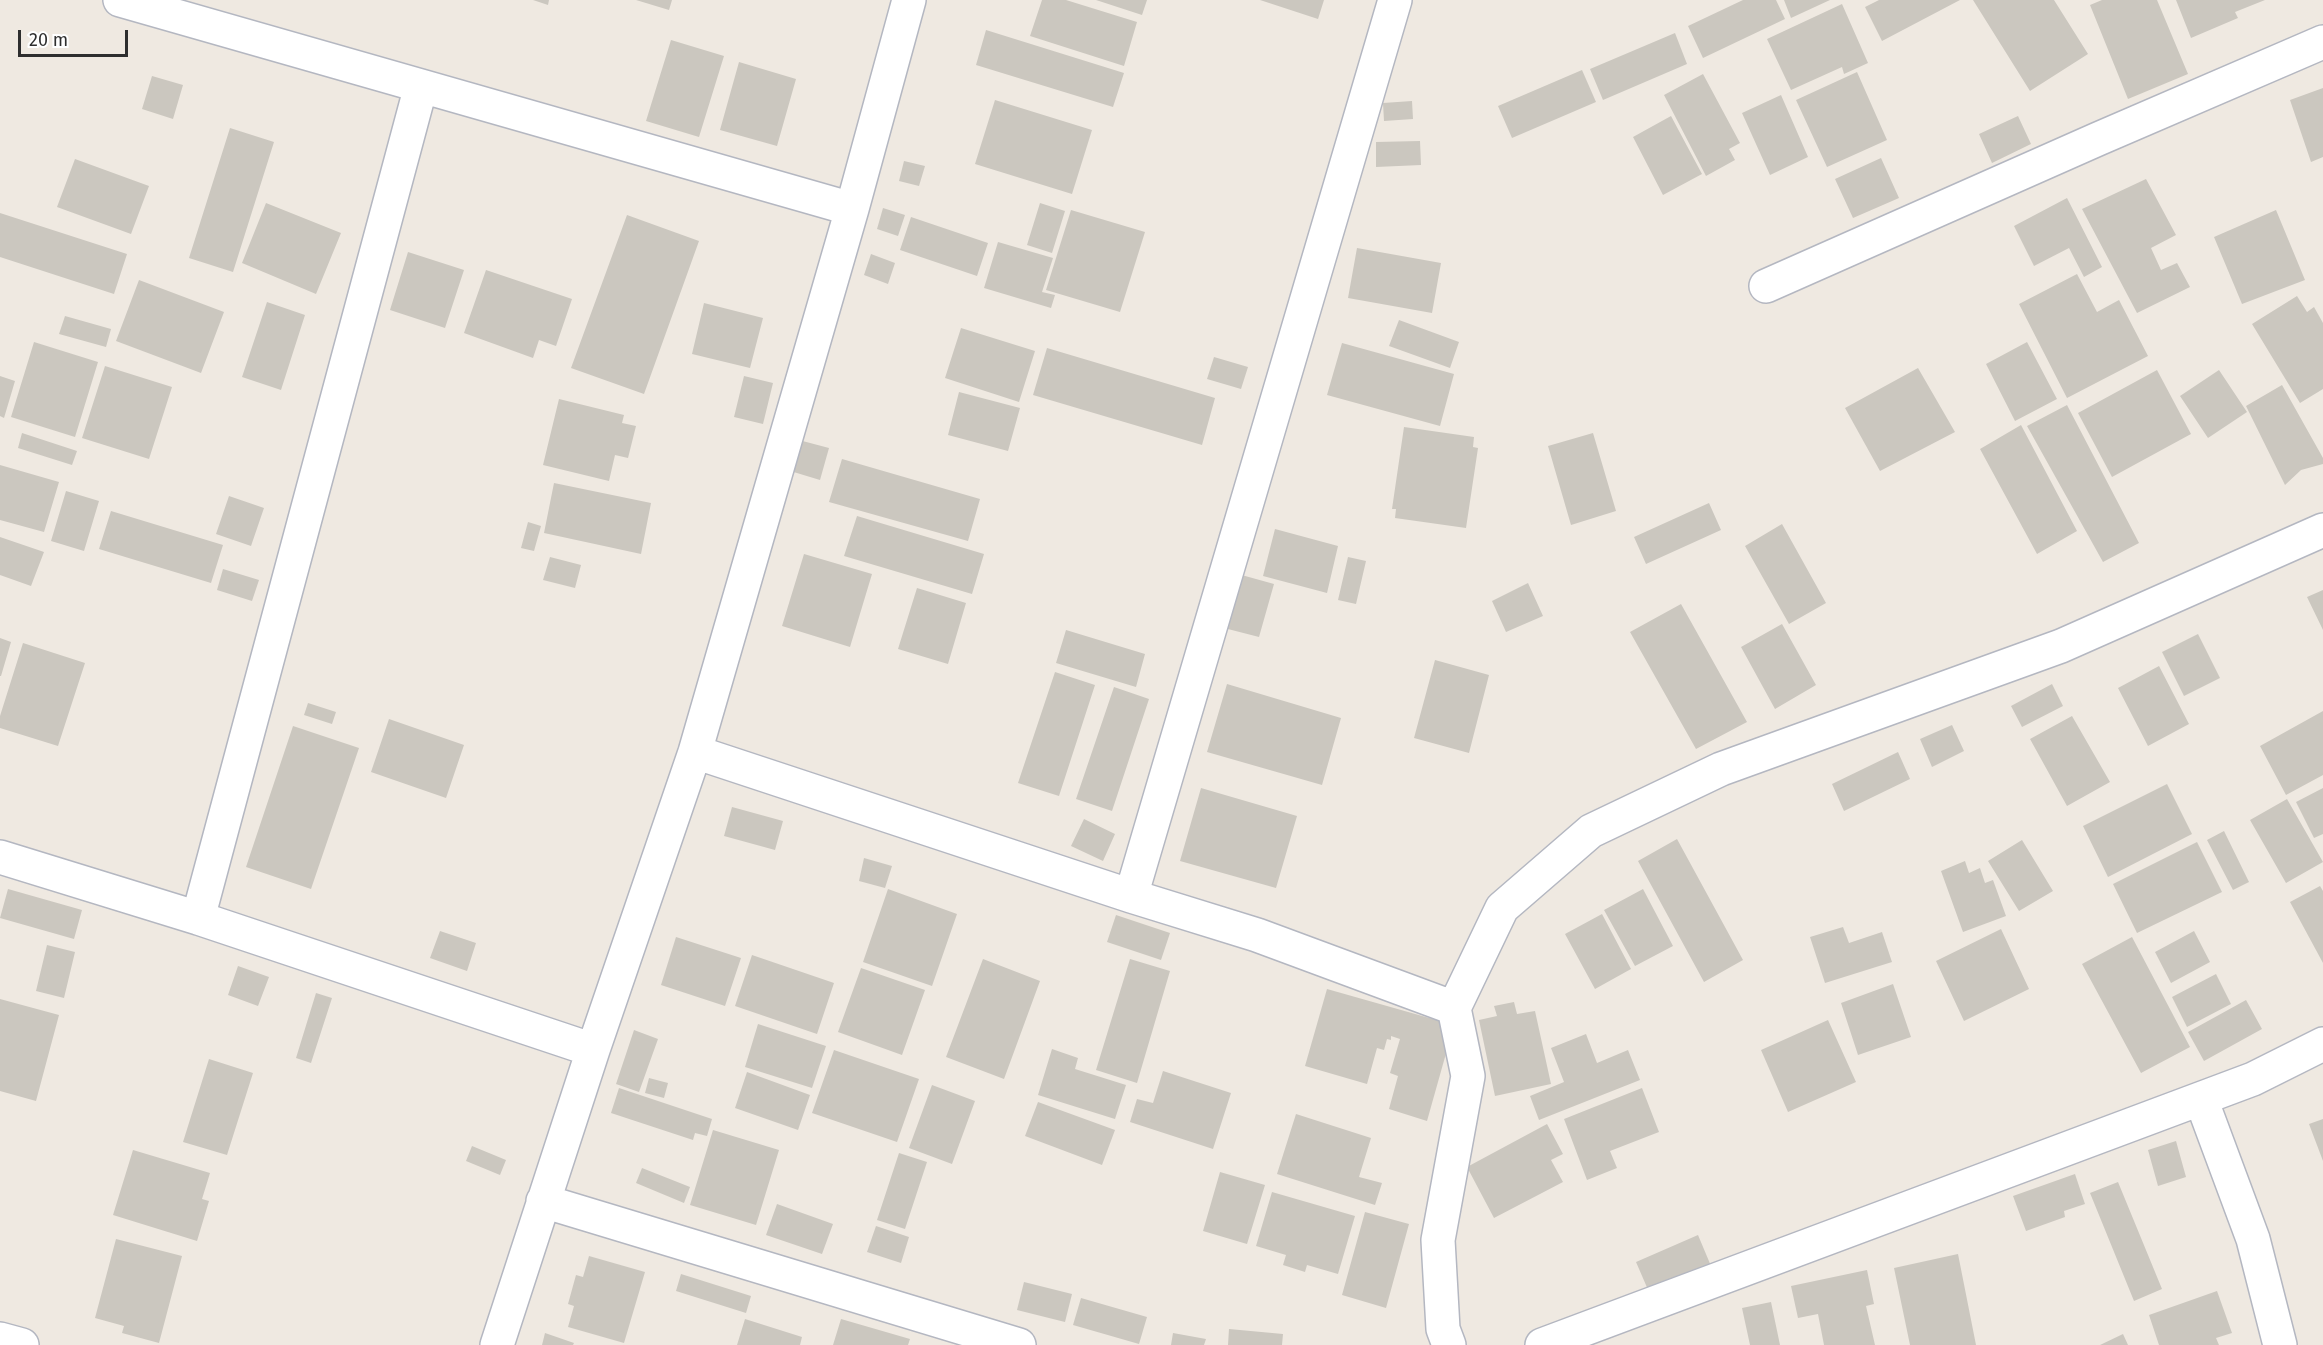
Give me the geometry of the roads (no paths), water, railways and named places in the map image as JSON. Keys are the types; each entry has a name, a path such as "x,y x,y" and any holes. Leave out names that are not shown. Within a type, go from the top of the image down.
{"street":[{"path":"120,0 852,209"},
{"path":"497,1345 593,1050 695,752 852,209 909,0"},
{"path":"1131,896 1395,0"},
{"path":"1766,286 2323,42"},
{"path":"198,918 421,86"},
{"path":"1449,1345 1443,1329 1438,1240 1468,1076 1454,1008 1502,908 1591,831 1721,769 2061,646 2323,530"},
{"path":"695,752 1131,896 1257,935 1454,1008"},
{"path":"0,857 198,918 593,1050"},
{"path":"1542,1345 2253,1079 2323,1044"},
{"path":"2201,1099 2253,1239 2280,1345"},
{"path":"543,1201 1019,1345"},
{"path":"0,1338 22,1345"}]}
